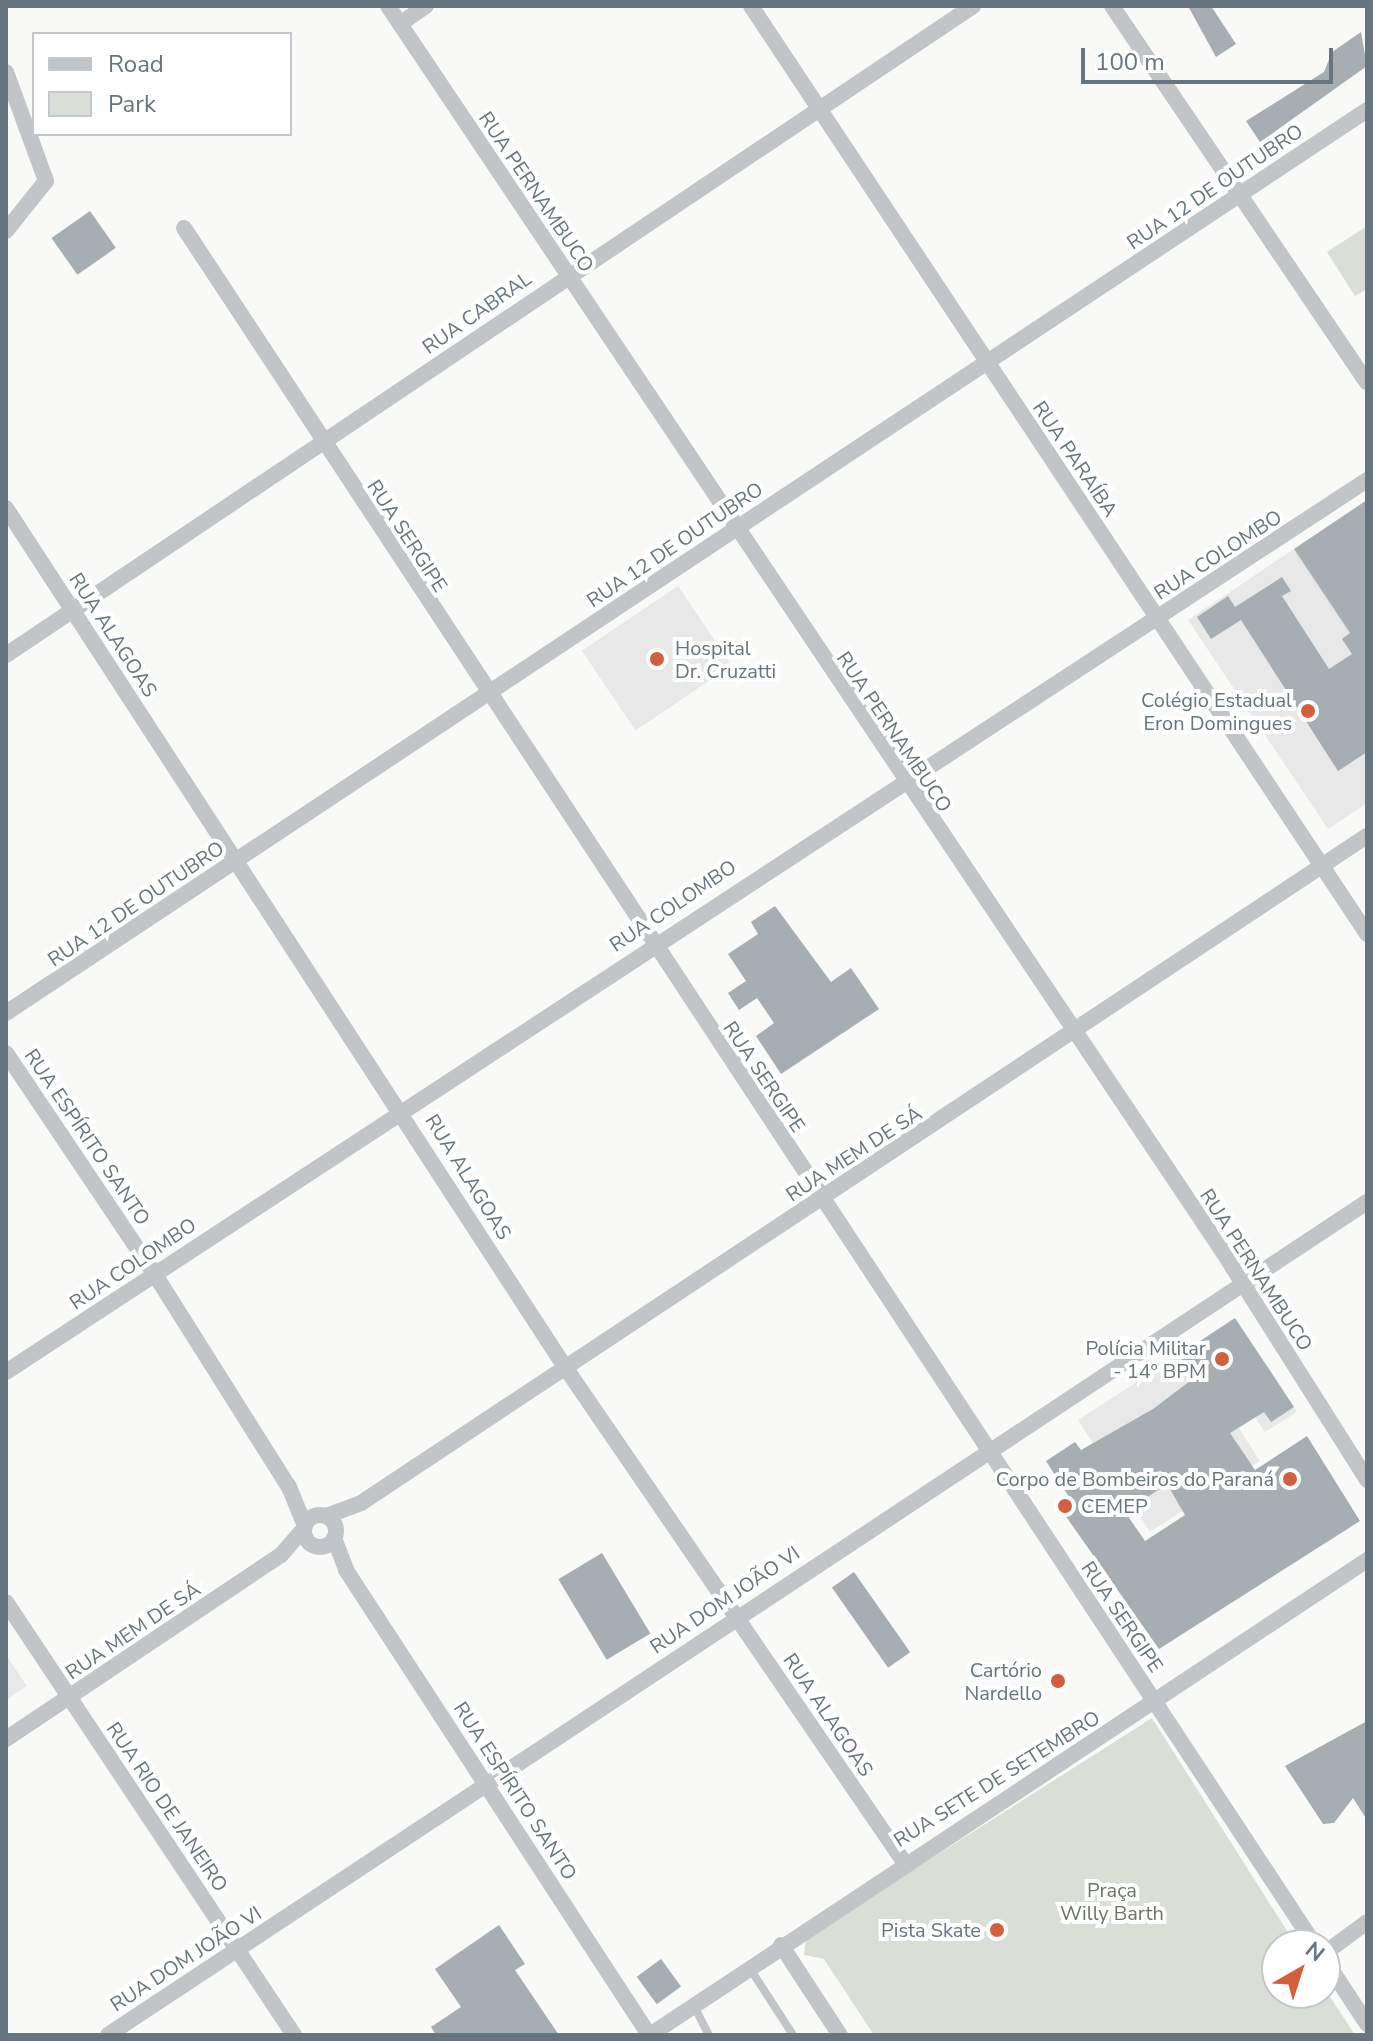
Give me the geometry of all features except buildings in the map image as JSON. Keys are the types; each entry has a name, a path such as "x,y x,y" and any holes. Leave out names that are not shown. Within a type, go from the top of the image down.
{"street":[{"name":"RUA PERNAMBUCO","path":"388,6 901,779 1076,1032 1367,1480"},
{"path":"400,24 426,6"},
{"name":"RUA PARAÍBA","path":"751,6 1367,934"},
{"name":"RUA CABRAL","path":"6,655 973,6"},
{"path":"1112,6 1367,382"},
{"path":"6,72 46,181 6,231"},
{"name":"RUA 12 DE OUTUBRO","path":"6,1013 1367,110"},
{"name":"RUA SERGIPE","path":"184,228 651,944 1304,1929"},
{"name":"RUA COLOMBO","path":"6,1372 901,779 1159,617 1367,480"},
{"name":"RUA ALAGOAS","path":"6,508 402,1110 565,1367 904,1862"},
{"name":"RUA MEM DE SÁ","path":"281,1555 326,1541 361,1503 1076,1032 1367,836"},
{"name":"RUA ESPÍRITO SANTO","path":"6,1053 154,1273 289,1487 305,1527 326,1541 346,1570 650,2035"},
{"name":"RUA DOM JOÃO VI","path":"108,2035 986,1448 1367,1202"},
{"name":"RUA ESPÍRITO SANTO","path":"289,1487 323,1516 326,1541"},
{"name":"RUA MEM DE SÁ","path":"6,1739 281,1555 305,1527 323,1516 361,1503"},
{"name":"RUA SETE DE SETEMBRO","path":"650,2035 904,1862 1155,1703 1367,1560"},
{"name":"RUA RIO DE JANEIRO","path":"6,1602 294,2035"},
{"path":"1341,1941 1367,1922"},
{"path":"781,1945 840,2035"},
{"path":"1341,1984 1367,2024"}],"lane":[{"path":"749,1966 793,2035"},
{"path":"693,2003 709,2035"}],"shaded area":[{"name":"Colégio Estadual Eron Domingues","path":"1367,500 1367,803 1328,829 1188,620"},
{"name":"Hospital Dr. Cruzatti","path":"678,586 732,666 636,730 582,651"},
{"path":"1179,1355 1208,1399 1265,1362 1297,1412 1265,1432 1255,1417 1239,1428 1260,1461 1150,1532 1078,1420"},
{"path":"6,1655 27,1686 6,1700"}],"green space":[{"path":"1367,226 1367,289 1355,296 1327,252"},
{"name":"Praça Willy Barth","path":"1152,1718 1286,1929 1261,1929 1261,2009 1338,2009 1355,2035 874,2035 824,1959 804,1955 806,1938"}],"place":[{"name":"Hospital Dr. Cruzatti","path":"657,659"},
{"name":"Colégio Estadual Eron Domingues","path":"1308,711"},
{"name":"Polícia Militar - 14º BPM","path":"1222,1359"},
{"name":"Corpo de Bombeiros do Paraná","path":"1290,1479"},
{"name":"CEMEP","path":"1065,1506"},
{"name":"Cartório Nardello","path":"1058,1681"},
{"name":"Pista Skate","path":"997,1930"}]}
